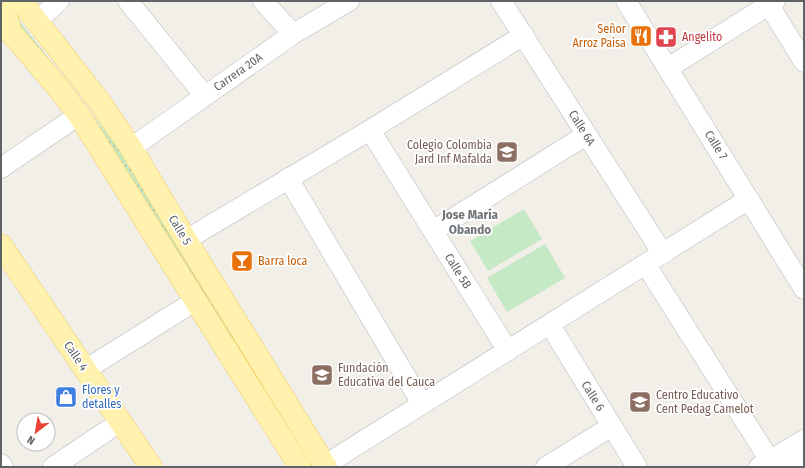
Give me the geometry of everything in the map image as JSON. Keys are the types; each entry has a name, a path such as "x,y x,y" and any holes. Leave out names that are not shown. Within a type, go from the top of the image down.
{"main road":[{"path":"2,1 6,27"},
{"name":"Calle 5","path":"21,1 99,101 131,148 186,240 326,466"},
{"name":"Calle 5","path":"6,27 56,85 79,115 300,467"},
{"name":"Calle 4","path":"1,245 151,467"},
{"name":"Calle 4","path":"1,270 133,467"},
{"path":"249,386 297,419"}],"street":[{"path":"37,21 59,1"},
{"path":"128,1 204,95"},
{"path":"263,1 292,34"},
{"name":"Carrera 20A","path":"131,148 292,34 349,1"},
{"name":"Calle 6A","path":"502,1 586,135 767,465"},
{"name":"Calle 7","path":"626,1 804,289"},
{"path":"668,68 772,3 804,62"},
{"path":"186,240 370,130 524,35"},
{"path":"1,168 79,115"},
{"name":"Calle 5B","path":"370,130 508,351"},
{"path":"433,231 586,135"},
{"path":"288,178 422,404"},
{"path":"326,466 749,199"},
{"path":"86,370 195,301"},
{"name":"Calle 6","path":"550,325 637,467"},
{"path":"546,467 612,426"},
{"path":"53,467 108,430"},
{"path":"767,465 804,440"},
{"path":"793,467 804,460"}],"green space":[{"path":"18,19 118,148 250,363 245,365 15,28"},
{"path":"524,209 542,239 488,271 470,241"},
{"path":"545,244 565,278 507,312 487,278"}],"place":[{"name":"Señor Arroz Paisa","path":"641,36"},
{"name":"Angelito","path":"666,37"},
{"name":"Colegio Colombia Jard Inf Mafalda","path":"507,152"},
{"name":"Barra loca","path":"242,261"},
{"name":"Fundación Educativa del Cauca","path":"322,375"},
{"name":"Flores y detalles","path":"66,397"},
{"name":"Centro Educativo Cent Pedag Camelot","path":"640,402"}],"district":[{"name":"Jose María Obando","path":"470,222"}]}
